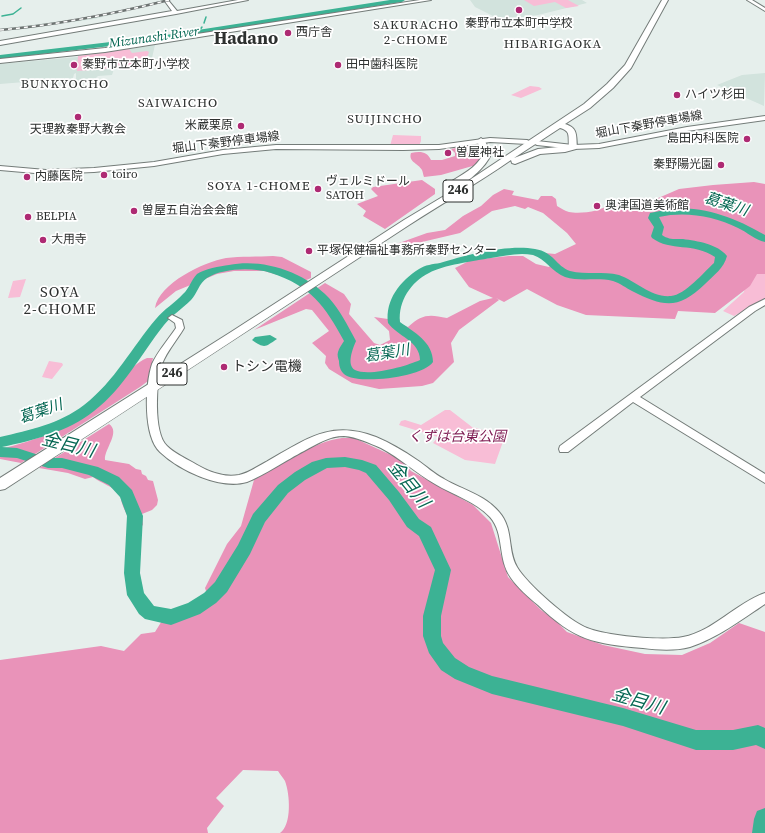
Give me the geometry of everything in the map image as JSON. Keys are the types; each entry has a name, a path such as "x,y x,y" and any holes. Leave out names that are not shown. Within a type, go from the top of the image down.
{"highway":[{"name":"246","path":"0,485 408,222 462,189 560,125 589,104 616,80 630,63 665,0"},
{"path":"462,189 530,154 573,147 572,132 569,128 560,125"},
{"path":"408,222 426,205 484,161 487,154 481,141"}],"main road":[{"name":"堀山下秦野停車場線","path":"537,144 573,147 613,145 687,129 765,118"},
{"name":"堀山下秦野停車場線","path":"0,168 46,172 94,170 154,164 223,152 265,147 335,146 415,148 481,141 504,140 527,142"}],"street":[{"path":"166,0 176,13"},
{"path":"0,43 246,0"},
{"path":"0,61 99,51 429,0"},
{"path":"749,0 765,10"},
{"path":"564,449 752,309 765,302"},
{"path":"172,318 179,322 180,328 158,363 153,386 154,432 159,443 166,451 192,468 225,481 245,478 320,437 333,433 348,433 361,436 408,459 438,481 478,501 494,514 502,526 506,539 507,556 513,571 521,581 570,626 582,633 595,636 664,644 684,643 702,636 765,598"},
{"path":"632,397 765,479"}],"shaded area":[{"path":"164,0 171,0 94,19 0,31 0,29 88,18"},
{"name":"秦野市立本町中学校","path":"470,0 582,0 587,3 538,15 501,20 475,7"},
{"name":"秦野市立本町小学校","path":"155,45 152,58 146,66 114,69 112,75 98,76 96,78 97,82 72,83 76,80 76,73 74,74 73,78 0,84 0,64 77,57"},
{"path":"765,73 764,106 717,85 742,75"},
{"path":"474,144 480,145 485,155 476,165 441,175 424,177 422,170 410,156 411,153 420,152 425,153 431,160 442,160 455,156 455,153 451,149"},
{"path":"422,180 435,189 435,194 385,229 363,216 366,211 357,204 378,196 371,189 373,187"},
{"path":"754,182 765,184 765,274 757,274 750,286 715,313 678,311 675,319 586,315 557,305 527,289 504,302 496,298 499,300 459,330 451,343 454,362 433,383 422,386 379,389 352,383 329,369 325,363 326,356 312,343 329,331 312,310 306,309 254,330 325,283 344,294 351,304 349,314 374,343 380,345 390,340 389,331 374,317 388,319 408,327 422,317 435,316 447,318 480,301 493,298 469,287 455,268 471,260 509,256 523,256 536,264 549,267 554,261 545,253 555,254 576,244 567,233 543,213 528,207 525,209 515,206 492,211 460,233 388,250 388,247 427,233 445,230 463,216 481,206 493,195 504,189 514,191 512,195 538,200 541,196 552,196 556,199 557,206 568,212 579,213 591,212 607,206 610,203 656,199 679,189"},
{"path":"282,257 311,272 311,278 302,282 264,271 234,271 217,274 176,291 155,308 158,299 173,282 206,264 226,258"},
{"path":"270,335 277,339 265,346 262,346 252,340 255,337"},
{"path":"147,358 153,358 148,381 140,387 21,463 0,459 0,449 41,437 69,425 94,410 110,396 128,372"},
{"path":"109,424 112,427 113,436 105,456 105,460 129,464 136,469 141,470 142,474 146,476 148,480 153,481 158,500 157,505 152,510 142,514 143,525 135,531 123,507 121,494 114,489 93,477 85,479 68,473 39,468"},
{"path":"354,438 402,460 411,471 473,505 491,523 508,577 541,610 555,620 567,632 603,645 645,654 682,655 710,643 739,623 765,632 765,833 280,833 287,823 289,809 288,793 285,781 278,771 243,770 216,798 224,806 207,828 208,833 0,833 0,660 101,646 124,651 141,634 155,632 168,611 183,608 207,594 205,588 227,544 241,526 254,480 308,449 331,440"}],"green space":[{"path":"524,0 568,0 579,6 566,8 555,2 534,6"},
{"path":"129,49 132,53 149,52 147,57 149,59 141,66 77,71 78,56"},
{"path":"530,86 539,87 542,89 521,98 511,95"},
{"path":"393,135 421,136 421,141 419,146 390,146"},
{"path":"765,256 765,299 734,316 723,311 744,292 748,268"},
{"path":"26,279 20,297 8,298 13,281"},
{"path":"49,361 62,363 63,365 52,379 42,377"},
{"name":"くずは台東公園","path":"445,410 450,410 472,427 505,436 495,464 465,460 433,443 438,437 399,425 401,421 405,420 421,425"}],"waterway":[{"name":"Mizunashi River","path":"0,57 153,39 402,0"},
{"path":"2,16 13,14 21,8"},
{"path":"204,23 206,17"},
{"name":"Mizunashi River","path":"199,31 202,27"},
{"name":"葛葉川","path":"0,442 35,434 58,426 89,408 119,379 160,322 191,293 197,281 205,275 226,269 240,266 263,267 286,275 311,288 325,300 350,341 344,353 346,368 351,373 365,376 387,374 411,369 426,362 426,356 421,345 394,323 393,314 397,298 410,281 425,270 469,258 517,251 534,252 547,257 557,268 568,274 616,278 657,299 671,300 680,298 690,292 719,264 721,256 700,245 668,242 660,239 656,236 659,227 653,218 654,215 675,211 707,214 745,227 765,239"},
{"name":"金目川","path":"0,452 17,453 48,463 62,463 93,471 114,481 127,494 135,516 132,573 136,595 145,609 151,614 160,614 171,617 194,609 210,598 221,587 244,549 259,518 283,489 300,476 317,466 326,463 345,462 362,465 371,469 394,496 413,523 425,532 443,570 432,616 432,636 435,647 448,664 462,673 492,685 623,717 696,740 733,740 758,735 765,739"},
{"name":"金目川","path":"763,833 765,819"}],"railway":[{"path":"0,30 85,18 169,0"}],"place":[{"name":"秦野市立本町中学校","path":"519,10"},
{"name":"西庁舎","path":"288,33"},
{"name":"秦野市立本町小学校","path":"74,65"},
{"name":"田中歯科医院","path":"338,65"},
{"name":"ハイツ杉田","path":"677,95"},
{"name":"天理教秦野大教会","path":"78,117"},
{"name":"米蔵栗原","path":"241,126"},
{"name":"島田内科医院","path":"747,139"},
{"name":"曽屋神社","path":"448,153"},
{"name":"秦野陽光園","path":"721,165"},
{"name":"toiro","path":"104,175"},
{"name":"内藤医院","path":"27,177"},
{"name":"ヴェルミドール SATOH","path":"318,189"},
{"name":"奥津国道美術館","path":"597,206"},
{"name":"曽屋五自治会会館","path":"134,211"},
{"name":"BELPIA","path":"28,217"},
{"name":"大用寺","path":"43,240"},
{"name":"平塚保健福祉事務所秦野センター","path":"309,251"},
{"name":"トシン電機","path":"224,367"}],"district":[{"name":"SAKURACHO 2-CHOME","path":"416,34"},
{"name":"Hadano","path":"246,39"},
{"name":"HIBARIGAOKA","path":"553,45"},
{"name":"BUNKYOCHO","path":"65,85"},
{"name":"SAIWAICHO","path":"178,104"},
{"name":"SUIJINCHO","path":"385,120"},
{"name":"SOYA 1-CHOME","path":"259,187"},
{"name":"SOYA 2-CHOME","path":"60,302"}]}
